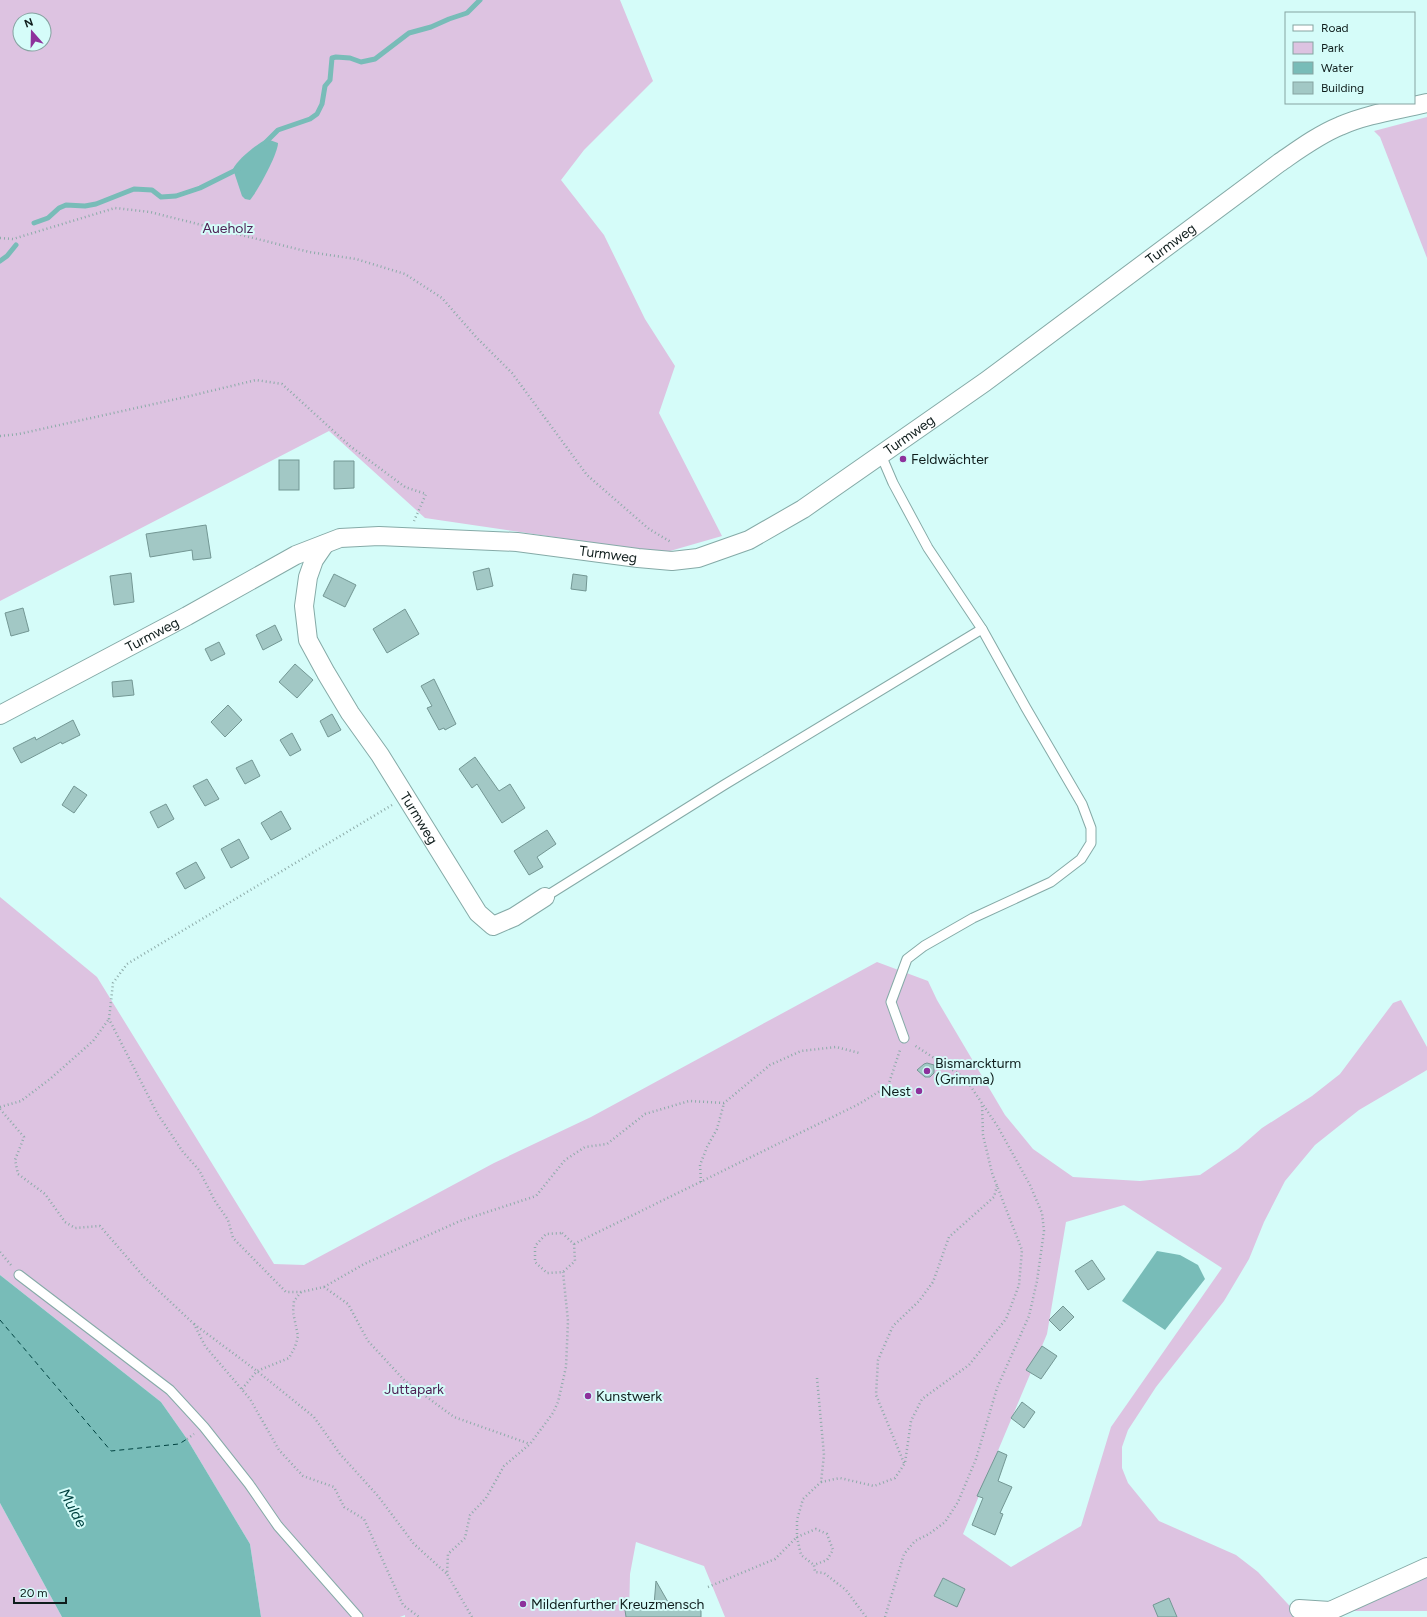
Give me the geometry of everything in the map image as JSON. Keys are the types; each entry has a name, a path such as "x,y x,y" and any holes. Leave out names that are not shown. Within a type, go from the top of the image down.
{"street":[{"name":"Turmweg","path":"0,715 296,556 340,538 379,536 517,542 672,561 698,558 754,537 803,508 986,382 1279,163 1308,143 1340,126 1372,116 1427,103"},
{"name":"Turmweg","path":"325,544 314,560 308,577 304,606 308,640 346,706 380,755 478,913 493,926 514,917 545,897"},
{"path":"1298,1609 1330,1611 1427,1567"}],"lane":[{"path":"881,455 893,482 928,548 982,629 1082,804 1091,828 1091,843 1081,859 1051,882 973,918 924,946 907,959 891,1002 904,1038"},
{"path":"545,897 756,765 982,629"},
{"path":"19,1275 170,1390 204,1427 249,1484 278,1526 358,1617"}],"path":[{"path":"0,238 13,239 115,208 150,212 309,252 356,259 405,274 442,298 476,337 512,373 587,475 649,529 674,543"},
{"path":"0,436 34,431 256,380 282,384 350,446 405,487 426,494 412,527 412,537"},
{"path":"406,796 127,964 113,983 108,1019 93,1041 50,1079 21,1101 0,1108 24,1137 15,1160 18,1174 45,1194 65,1222 75,1228 100,1226 144,1276 194,1324 257,1371 314,1417 340,1454 378,1496 414,1544 447,1574 472,1617"},
{"path":"108,1019 157,1112 183,1152 199,1170 214,1201 228,1220 233,1238 286,1292 301,1292 324,1287 364,1264 460,1221 536,1196 565,1160 584,1148 607,1144 644,1114 689,1101 724,1103"},
{"path":"574,1244 859,1104 888,1086 904,1038 965,1078 998,1126 1030,1185 1042,1213 1044,1231 1038,1281 1029,1316 997,1388 976,1459 958,1502 945,1522 929,1534 916,1541 904,1554 885,1617"},
{"path":"701,1182 700,1165 707,1147 717,1129 724,1103 770,1065 801,1050 836,1047 859,1052"},
{"path":"866,1617 846,1590 824,1573 815,1572 814,1565 801,1555 797,1537 797,1520 803,1499 821,1482 840,1478 874,1486 895,1478 905,1463 911,1421 922,1399 970,1365 1006,1319 1019,1286 1022,1250 992,1172 983,1135 982,1104"},
{"path":"905,1463 876,1395 878,1360 893,1326 919,1301 933,1282 949,1236 994,1197 997,1185"},
{"path":"562,1233 574,1244 575,1261 564,1272 547,1273 535,1262 535,1246 546,1234 562,1233"},
{"path":"0,1252 19,1275"},
{"path":"447,1574 448,1554 465,1538 470,1515 486,1498 504,1466 530,1444 553,1413 558,1402 564,1379 568,1321 564,1272"},
{"path":"324,1287 348,1304 368,1341 405,1381 454,1417 530,1444"},
{"path":"242,1389 257,1371 289,1358 295,1347 298,1336 293,1312 294,1301 301,1292"},
{"path":"194,1324 205,1346 250,1399 279,1450 303,1476 334,1487 344,1508 364,1519 403,1605 419,1617"},
{"path":"818,1378 824,1456 821,1482"},
{"path":"708,1587 775,1559 797,1537 816,1529 827,1534 833,1550 827,1560 814,1565"}],"green space":[{"name":"Aueholz","path":"0,0 620,0 653,81 584,150 561,180 604,235 645,319 675,366 659,413 722,536 663,553 425,518 329,431 0,601"},
{"path":"1427,117 1427,258 1380,137 1374,131"},
{"name":"Juttapark","path":"0,897 97,977 274,1264 304,1265 494,1163 591,1117 877,962 928,981 937,1000 1005,1115 1033,1149 1073,1177 1140,1181 1200,1175 1238,1149 1262,1128 1312,1096 1340,1074 1393,1003 1401,1000 1427,1047 1427,1070 1359,1110 1315,1145 1285,1181 1264,1222 1249,1259 1224,1301 1156,1387 1128,1430 1122,1447 1122,1468 1128,1483 1159,1521 1236,1555 1258,1572 1300,1617 725,1617 704,1566 636,1542 630,1574 629,1617 405,1617 405,1615 400,1617 261,1617 250,1544 187,1439 161,1402 0,1275","holes":["1124,1205 1222,1268 1111,1427 1081,1526 1011,1567 963,1534 1047,1334 1066,1222"]},
{"path":"0,1503 62,1617 0,1617"},
{"path":"1427,1567 1427,1611 1330,1611"}],"water":[{"path":"267,139 278,143 275,155 267,173 253,196 250,200 245,199 242,196 233,169 248,152"},
{"path":"1157,1251 1180,1255 1198,1265 1205,1279 1165,1330 1122,1301"},
{"name":"Mulde","path":"0,1275 161,1402 187,1439 250,1544 261,1617 62,1617 0,1503"}],"building":[{"path":"279,460 299,460 299,490 279,490"},
{"path":"334,461 354,461 354,488 334,489"},
{"path":"206,525 211,558 193,560 192,550 150,557 146,534"},
{"path":"489,568 493,586 477,590 473,572"},
{"path":"131,573 134,602 114,605 110,576"},
{"path":"334,574 356,585 345,607 323,596"},
{"path":"573,574 587,576 586,591 571,589"},
{"path":"23,608 29,631 11,636 5,613"},
{"path":"405,609 419,634 387,653 373,629"},
{"path":"275,625 282,640 263,650 256,635"},
{"path":"219,642 225,654 211,661 205,649"},
{"path":"295,664 313,680 297,698 279,682"},
{"path":"434,679 456,724 445,730 444,728 439,730 427,708 432,706 421,686"},
{"path":"132,680 134,695 113,697 112,682"},
{"path":"228,705 242,720 225,737 211,722"},
{"path":"332,714 341,730 328,737 320,721"},
{"path":"73,720 80,735 62,744 61,742 21,763 13,748 35,737 36,740"},
{"path":"292,733 301,750 290,756 280,740"},
{"path":"475,757 499,791 510,784 525,808 502,823 477,784 472,788 459,769"},
{"path":"252,760 260,776 245,784 236,768"},
{"path":"207,779 219,799 205,806 193,786"},
{"path":"74,786 87,795 74,813 62,805"},
{"path":"166,804 174,819 158,828 150,812"},
{"path":"281,811 291,829 271,840 261,823"},
{"path":"547,830 556,844 537,857 543,867 529,875 514,851"},
{"path":"239,839 249,858 231,868 221,849"},
{"path":"196,862 205,878 185,889 176,873"},
{"name":"Bismarckturm (Grimma)","path":"927,1063 934,1065 934,1073 930,1077 925,1077 917,1070"},
{"path":"1092,1260 1105,1279 1088,1290 1075,1271"},
{"path":"1063,1306 1074,1317 1060,1331 1049,1320"},
{"path":"1042,1346 1057,1356 1041,1379 1026,1370"},
{"path":"1022,1402 1035,1412 1024,1428 1011,1418"},
{"path":"998,1451 1007,1455 998,1481 1012,1487 1000,1513 1003,1514 995,1535 972,1525 983,1498 977,1496"},
{"path":"943,1578 965,1589 957,1607 934,1596"},
{"path":"656,1581 668,1602 672,1601 673,1605 701,1609 701,1617 626,1617 625,1610 654,1605"},
{"path":"1169,1598 1177,1617 1158,1617 1153,1605"}],"waterway":[{"path":"265,143 278,130 310,119 317,114 322,104 325,86 330,80 332,58 350,58 361,62 375,59 409,33 431,27 467,13 480,0"},
{"path":"34,223 48,218 59,208 66,205 85,206 96,204 134,189 152,190 161,197 176,196 200,188 238,169"},
{"path":"0,261 7,256 16,245"}],"ferry route":[{"path":"0,1320 111,1451 179,1444 187,1439"}],"place":[{"name":"Feldwächter","path":"903,459"},
{"name":"Bismarckturm (Grimma)","path":"927,1071"},
{"name":"Nest","path":"919,1091"},
{"name":"Kunstwerk","path":"588,1396"},
{"name":"Mildenfurther Kreuzmensch","path":"523,1604"}]}
